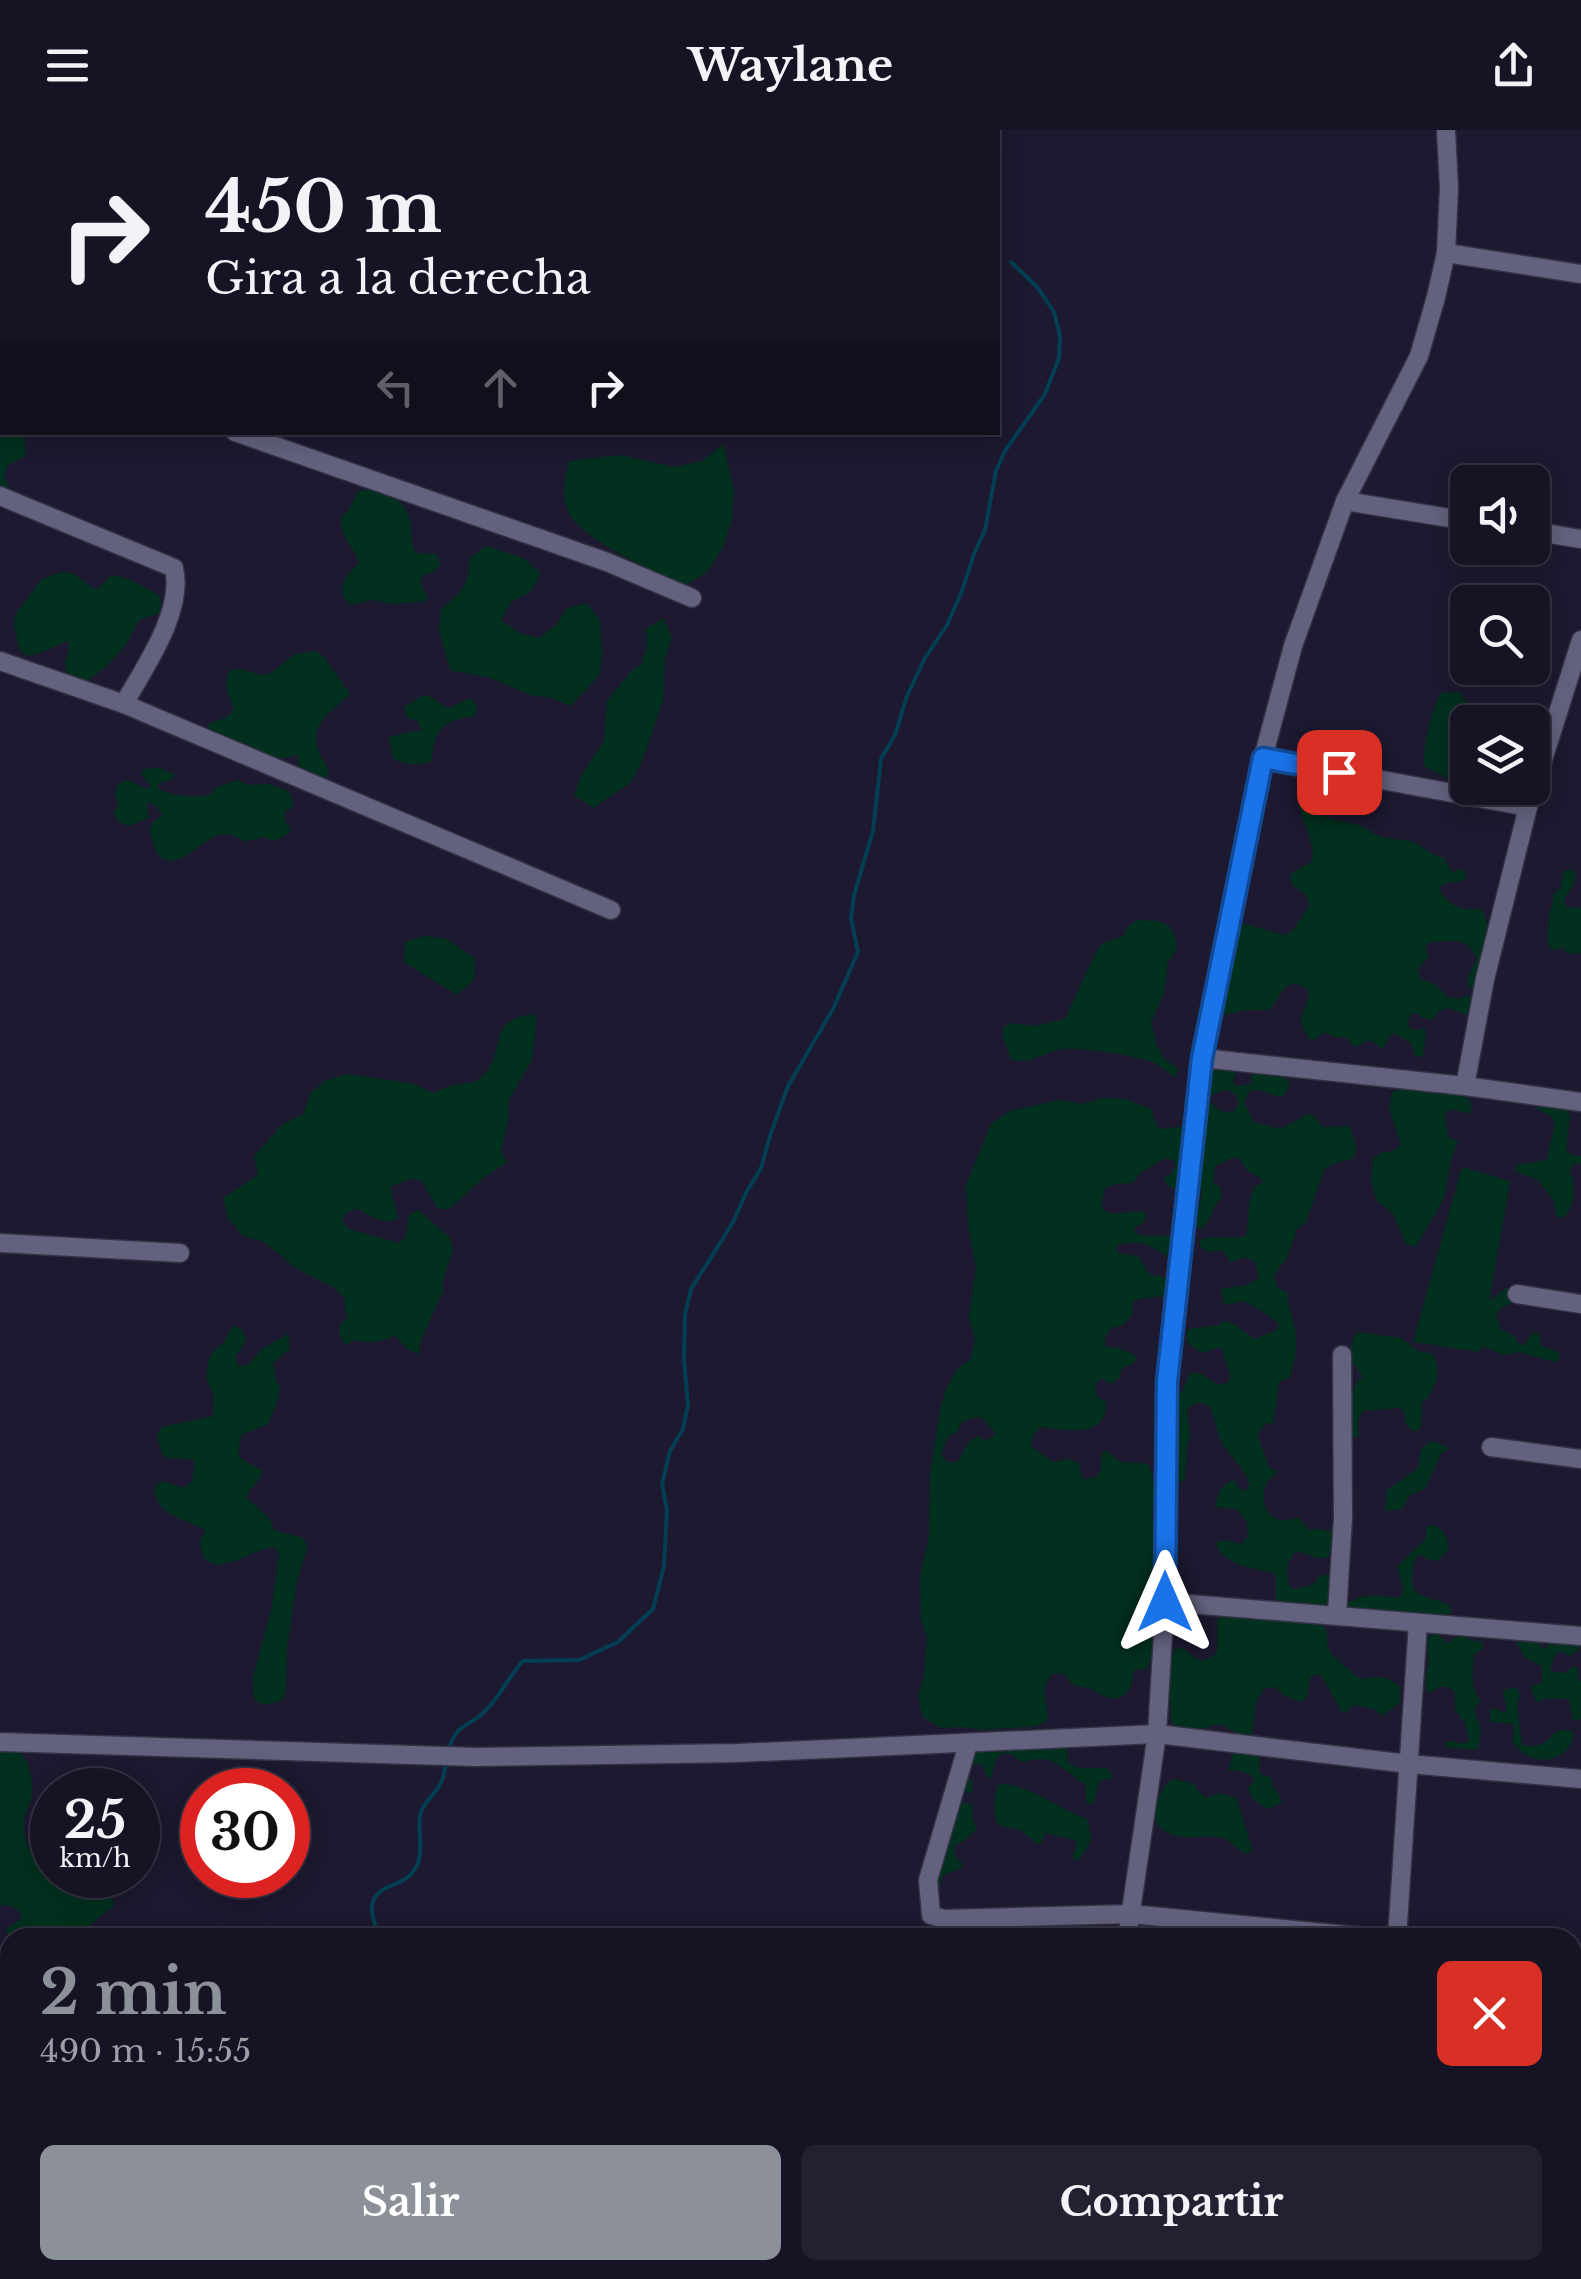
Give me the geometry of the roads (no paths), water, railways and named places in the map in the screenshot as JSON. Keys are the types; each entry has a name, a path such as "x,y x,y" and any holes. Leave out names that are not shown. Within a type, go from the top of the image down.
{"street":[{"path":"1129,1928 1158,1734 1165,1602 1167,1382 1202,1058 1263,758 1293,646 1345,502 1419,356 1446,253 1446,130"},
{"path":"1446,253 1581,274"},
{"path":"244,435 606,562 692,598"},
{"path":"0,496 174,568 178,583 164,632 124,704"},
{"path":"1345,502 1450,518"},
{"path":"1550,534 1581,539"},
{"path":"1465,1086 1484,978 1528,807 1581,640"},
{"path":"0,661 124,704 612,910"},
{"path":"1263,758 1528,807"},
{"path":"1202,1058 1581,1102"},
{"path":"0,1244 180,1253"},
{"path":"1517,1294 1581,1304"},
{"path":"1337,1614 1343,1518 1342,1355"},
{"path":"1491,1447 1581,1459"},
{"path":"1165,1602 1581,1636"},
{"path":"1398,1928 1418,1623"},
{"path":"0,1742 476,1756 738,1754 1158,1734 1409,1764 1581,1779"},
{"path":"968,1744 928,1880 931,1915 944,1919 1131,1914 1274,1928"}],"waterway":[{"path":"449,1749 458,1731 489,1708 523,1661 579,1660 618,1642 653,1609 664,1566 667,1510 662,1484 688,1404 685,1315 691,1289 761,1168 788,1086 833,1009 858,952 851,918 873,831 881,759 895,735 925,658 947,625 962,591 985,530 996,471 1005,451 1045,394 1059,358 1060,336 1054,312 1038,288 1011,262"},
{"path":"376,1928 374,1899 407,1878 417,1866 421,1812 440,1784 446,1763"}]}
